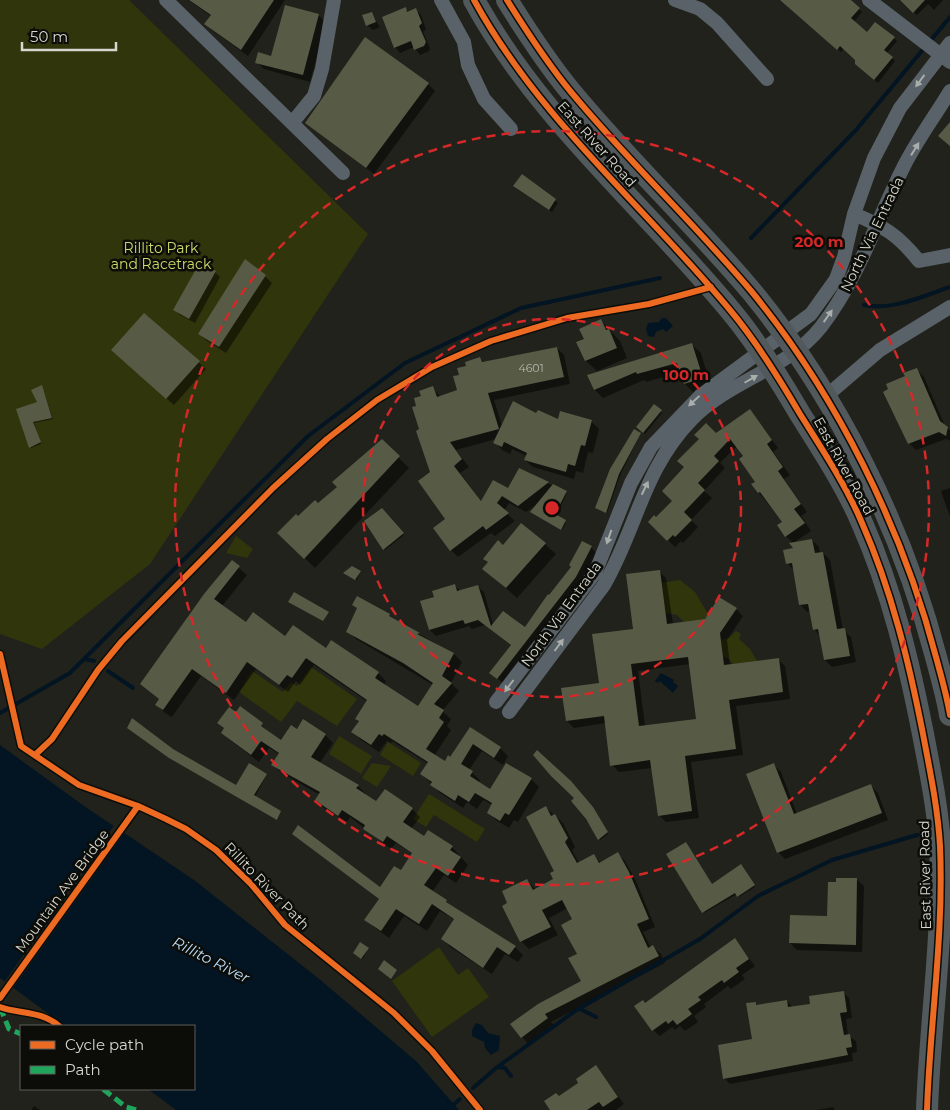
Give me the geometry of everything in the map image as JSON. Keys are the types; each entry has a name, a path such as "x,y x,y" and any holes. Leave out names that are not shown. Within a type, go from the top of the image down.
{"main road":[{"name":"East River Road","path":"474,0 501,44 536,94 637,208 711,287 767,359 861,521 888,594 903,645 929,766 940,844 940,913 944,977 927,1110"},
{"name":"East River Road","path":"507,0 531,39 571,92 745,285 789,343 824,398 875,488 895,532 923,609 950,715"}],"street":[{"path":"166,0 343,173"},
{"path":"292,123 314,96 322,69 334,0"},
{"path":"441,0 464,42 468,65 484,99 511,130"},
{"path":"675,0 700,10 717,23 767,79"},
{"path":"870,0 945,58"},
{"name":"North Via Entrada","path":"789,343 836,279 844,257 854,214 874,158 900,108 945,58 950,42"},
{"name":"North Via Entrada","path":"509,712 604,585 615,566 643,493 673,442 693,418 767,359 789,343 820,328 848,288 905,164 950,91"},
{"path":"854,214 878,224 900,238 920,261 950,255"},
{"path":"824,398 880,350 950,307"},
{"name":"North Via Entrada","path":"496,702 595,574 631,482 651,447 700,396 767,359"}],"green space":[{"name":"Rillito Park and Racetrack","path":"0,0 129,0 368,234 150,564 42,649 0,634"},
{"path":"236,536 253,549 247,558 226,553"},
{"path":"680,580 695,592 708,614 705,619 684,622 677,615 666,613 661,583"},
{"path":"736,631 741,634 739,639 750,649 757,661 733,664 728,658 723,657 721,640 729,638"},
{"path":"311,667 357,699 337,726 297,701 281,722 239,692 252,671 283,692 291,682 297,686"},
{"path":"339,736 372,756 361,774 329,754"},
{"path":"388,742 421,763 413,776 380,755"},
{"path":"372,763 391,766 377,787 362,778"},
{"path":"429,794 485,829 477,842 434,815 426,827 413,819"},
{"path":"439,947 458,975 468,968 489,997 432,1037 392,981"}],"water":[{"path":"662,318 666,318 673,326 666,332 663,329 656,332 654,337 648,336 646,329 648,323 659,322"},
{"path":"661,673 674,680 673,682 678,686 673,693 660,681 658,683 655,681"},
{"name":"Rillito River","path":"0,745 84,806 194,880 318,978 416,1061 459,1110 176,1110 149,1090 195,1090 195,1025 64,1025 0,978"},
{"path":"476,1023 482,1025 488,1033 500,1036 499,1050 491,1055 485,1048 484,1042 472,1036 472,1030"}],"pier":[{"path":"115,824 126,831 12,990 3,984"}],"building":[{"path":"189,0 274,0 241,50 204,24 211,15"},
{"path":"780,0 851,0 860,8 851,18 867,32 875,22 895,37 884,50 893,57 874,80 855,64 855,60 840,46 837,50"},
{"path":"900,0 925,0 913,13"},
{"path":"285,5 319,14 303,75 255,63 258,52 271,56"},
{"path":"406,7 407,12 416,8 422,23 419,26 426,42 424,46 414,50 411,41 394,48 382,17"},
{"path":"372,12 376,22 366,26 362,15"},
{"path":"365,37 429,83 366,168 305,123"},
{"path":"950,122 950,146 938,136"},
{"path":"522,174 556,199 549,210 513,186"},
{"path":"245,259 266,275 219,347 198,334"},
{"path":"200,262 216,271 189,319 173,310"},
{"path":"144,313 200,361 166,399 111,350"},
{"path":"601,319 606,330 609,329 617,348 585,361 576,342 584,339 579,329"},
{"path":"692,343 703,378 684,384 677,363 637,374 636,372 594,390 587,375"},
{"path":"557,347 564,377 488,393 499,429 450,442 462,459 454,466 481,501 493,480 508,488 519,468 549,482 518,506 502,496 497,503 509,513 486,530 483,526 450,551 433,528 445,519 418,481 430,472 416,431 419,429 412,407 416,406 414,398 421,396 419,391 433,386 437,397 457,390 453,376 459,375 457,368 466,366 465,362 480,357 482,362"},
{"path":"917,368 940,421 948,427 946,436 939,432 908,444 883,392 888,389 886,384 905,376 903,373"},
{"path":"42,385 52,418 33,422 41,442 29,448 16,409 37,402 31,390"},
{"path":"513,401 536,413 538,410 558,419 560,411 592,420 585,446 581,445 575,466 568,464 566,472 524,460 527,453 504,442 502,447 493,443"},
{"path":"654,404 662,410 643,433 636,427"},
{"path":"750,409 772,440 767,444 783,467 778,471 801,504 794,509 805,523 785,537 777,525 782,522 760,492 758,493 751,484 755,482 739,459 743,456 730,439 714,456 719,461 698,483 705,490 684,512 692,520 675,537 673,535 667,541 648,522 654,515 656,517 672,501 662,491 684,467 677,461 699,439 694,435 706,423 716,433"},
{"path":"634,429 641,433 619,474 606,513 595,508 610,469"},
{"path":"382,439 400,456 304,559 277,533 296,514 298,516 315,500 318,503 337,487 332,482"},
{"path":"553,484 567,491 555,514 566,520 561,530 530,512"},
{"path":"382,508 404,533 383,550 364,521"},
{"path":"521,523 546,543 506,588 482,569 488,562 483,559 498,540 503,545"},
{"path":"812,539 815,553 823,552 837,629 845,628 850,656 824,660 818,629 813,630 808,604 799,605 792,563 786,564 783,550 793,548 789,543"},
{"path":"582,541 592,546 576,577 497,679 489,673 511,645 478,620 465,624 463,620 429,630 420,601 434,597 432,591 455,584 457,591 478,585 491,626 503,611 525,627 548,594 571,567 569,565"},
{"path":"232,560 240,566 214,599 246,622 253,612 285,636 293,625 326,648 331,640 379,672 375,678 418,706 433,683 403,663 346,632 357,608 352,605 357,596 420,633 417,634 454,653 442,676 452,683 434,704 444,710 439,718 444,722 426,749 445,761 448,755 450,757 470,727 501,747 494,758 473,744 461,764 473,771 470,776 490,789 506,763 532,778 509,815 505,813 500,821 487,813 492,803 475,793 469,802 458,795 455,801 430,785 432,782 420,774 428,762 384,734 382,736 379,734 371,745 351,732 359,721 355,719 367,700 306,658 292,678 287,675 279,685 247,662 226,693 192,669 163,710 155,705 159,699 140,684 204,594"},
{"path":"352,566 361,571 355,580 343,573"},
{"path":"660,570 667,624 705,619 719,597 737,608 720,633 724,665 779,658 783,692 729,700 736,749 685,756 692,811 658,816 650,760 610,766 604,716 566,721 561,688 599,683 592,634 633,629 626,574","holes":["688,657 696,719 639,726 631,664"]},
{"path":"294,592 329,612 323,621 288,602"},
{"path":"240,706 263,723 261,726 281,740 291,725 297,729 303,719 326,734 311,757 359,785 356,788 376,801 385,789 413,808 403,822 424,836 428,830 453,846 450,850 461,857 448,876 436,868 424,885 447,900 446,902 516,946 509,955 497,947 483,968 441,939 454,919 432,904 419,924 396,909 381,931 364,920 379,899 292,834 298,825 380,887 394,866 401,870 412,853 387,836 383,842 363,829 365,825 342,810 338,816 315,800 320,792 271,765 279,753 261,741 251,755 221,733 224,728 217,723 229,707 236,712"},
{"path":"132,718 173,749 236,785 249,763 267,774 254,795 281,811 277,820 169,758 127,728"},
{"path":"537,750 571,781 593,807 608,832 598,840 586,819 571,801 574,798 533,755"},
{"path":"774,763 794,814 871,784 882,813 777,853 746,774"},
{"path":"546,806 551,816 555,814 568,838 565,842 577,863 594,854 599,863 618,852 629,872 649,919 637,924 648,948 653,945 659,956 545,1014 548,1018 521,1038 510,1024 538,1004 581,981 568,958 577,954 561,925 572,919 562,900 542,910 551,927 520,942 502,906 507,903 502,891 527,879 533,890 553,879 550,873 554,871 526,817"},
{"path":"686,842 712,884 741,864 755,885 737,897 735,893 702,913 666,854"},
{"path":"836,878 857,878 856,945 789,943 790,915 827,916 828,882 836,882"},
{"path":"735,938 749,959 736,968 739,972 724,983 722,980 698,997 701,1000 688,1009 692,1014 677,1025 673,1020 668,1024 666,1021 652,1031 634,1006 643,1000 645,1003"},
{"path":"360,942 369,948 361,959 353,953"},
{"path":"384,960 397,970 391,979 378,969"},
{"path":"844,991 847,1012 840,1013 844,1035 850,1034 852,1047 846,1048 848,1055 723,1079 718,1045 752,1039 746,1003 756,1002 756,1005 787,1000 788,1007 810,1004 809,996"},
{"path":"596,1065 618,1097 603,1107 599,1102 587,1110 550,1110 544,1101 556,1093 559,1096 578,1083 576,1079"}],"waterway":[{"path":"751,238 856,130 950,17"},
{"path":"0,713 70,673 308,436 405,363 521,308 660,278"},
{"path":"864,305 885,306 896,304 950,287"},
{"path":"84,659 94,661"},
{"path":"108,671 133,688"},
{"path":"473,1088 496,1068 575,1011 700,939 758,896 832,860 917,835"},
{"path":"580,1009 596,1017"},
{"path":"497,1067 505,1068 511,1076"},
{"path":"447,1110 460,1099"}],"marked path":[{"path":"0,1007 9,1029 20,1034"},
{"path":"104,1090 126,1107 136,1110"}],"cycle path":[{"path":"474,0 500,43 529,84 594,161 697,272 730,310 758,347 841,481 856,509 873,549 891,601 912,681 931,776 939,832 940,912 927,1110"},
{"path":"507,0 571,92 615,143 752,292 783,332 812,375 839,419 863,465 905,560 922,608 946,693 950,715"},
{"path":"35,755 52,739 98,670 122,641 273,488 327,439 377,400 432,367 491,341 567,318 649,304 711,287"},
{"name":"Rillito River Path","path":"0,654 21,746 79,785 138,806 166,819 186,829 216,850 251,884 285,925 394,1013 432,1051 480,1110"},
{"name":"Mountain Ave Bridge","path":"0,998 138,806"},
{"path":"0,1007 38,1015 58,1025"}]}
